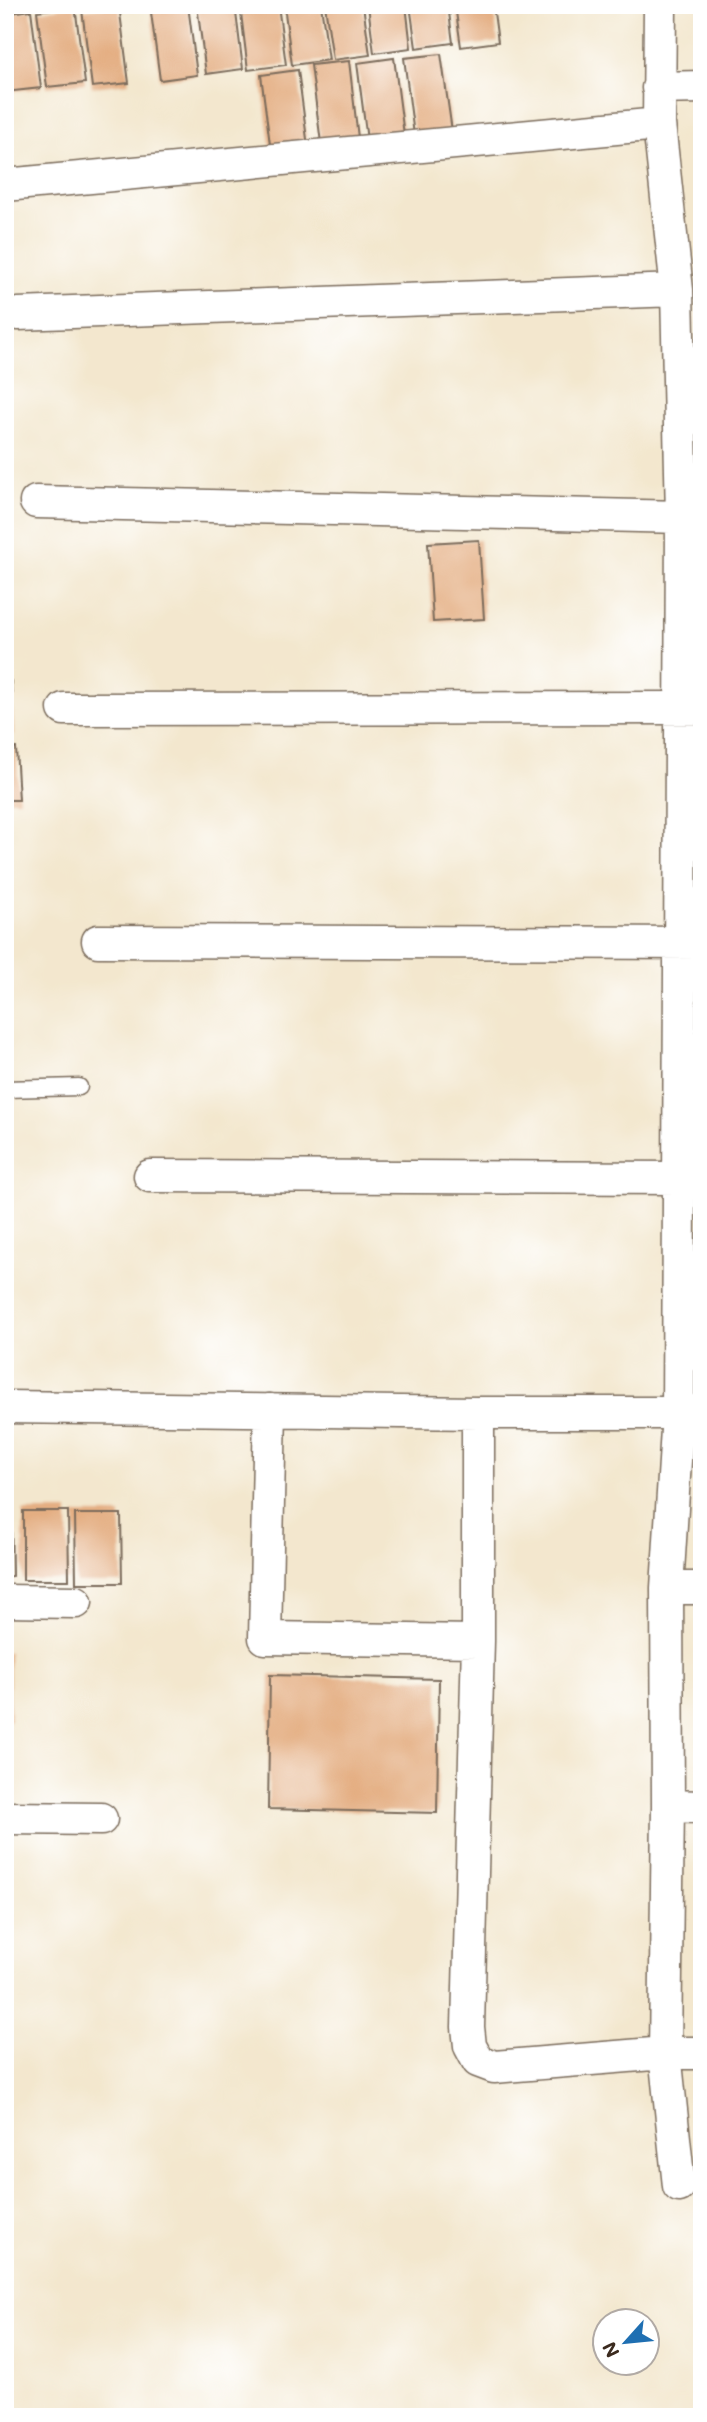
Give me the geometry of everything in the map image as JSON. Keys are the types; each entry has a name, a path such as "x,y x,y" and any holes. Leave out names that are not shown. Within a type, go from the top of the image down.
{"street":[{"path":"660,5 659,124 677,290 682,517 692,707 691,944 679,1178 690,1413 667,1588 665,2053 679,2186"},
{"path":"658,88 702,87"},
{"path":"5,185 659,124"},
{"path":"18,314 677,290"},
{"path":"36,502 682,517"},
{"path":"64,709 692,707"},
{"path":"98,941 691,944"},
{"path":"150,1177 679,1178"},
{"path":"5,1407 690,1413"},
{"path":"270,1410 265,1638 478,1641"},
{"path":"478,1413 478,1641 468,2027 470,2046 478,2061 494,2067 665,2053 702,2053"},
{"path":"667,1588 702,1588"},
{"path":"5,1601 76,1602"},
{"path":"668,1806 702,1807"},
{"path":"5,1818 101,1819"}],"lane":[{"path":"5,1089 79,1087"}],"building":[{"path":"119,5 129,83 92,87 82,10"},
{"path":"150,5 188,5 197,75 160,80"},
{"path":"197,5 235,5 243,69 206,74"},
{"path":"240,5 278,5 286,65 248,70"},
{"path":"284,5 321,5 329,60 292,65"},
{"path":"325,5 363,5 370,55 333,60"},
{"path":"368,5 406,5 411,48 374,53"},
{"path":"410,5 448,5 453,43 416,48"},
{"path":"455,5 493,5 498,42 461,47"},
{"path":"75,6 85,83 47,87 37,11"},
{"path":"31,10 41,88 5,92 5,14"},
{"path":"441,54 452,131 414,135 404,58"},
{"path":"394,58 404,135 367,140 357,63"},
{"path":"349,61 358,138 321,143 311,65"},
{"path":"298,70 308,147 271,152 261,75"},
{"path":"479,540 484,619 433,622 428,543"},
{"path":"5,681 11,681 14,735 5,736"},
{"path":"5,748 16,748 19,800 5,800"},
{"path":"5,1508 11,1508 12,1576 5,1577"},
{"path":"23,1511 68,1511 69,1580 23,1580"},
{"path":"75,1514 121,1514 122,1583 76,1583"},
{"path":"5,1652 9,1652 10,1721 5,1721"},
{"path":"270,1675 439,1679 437,1813 268,1809"}]}
